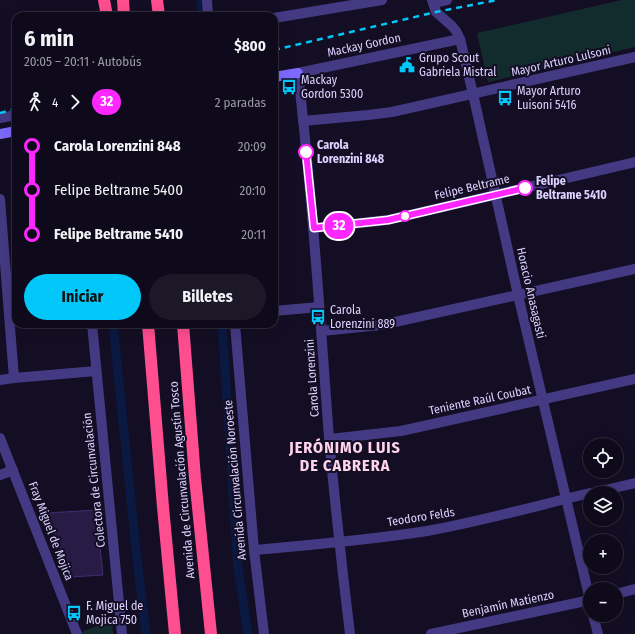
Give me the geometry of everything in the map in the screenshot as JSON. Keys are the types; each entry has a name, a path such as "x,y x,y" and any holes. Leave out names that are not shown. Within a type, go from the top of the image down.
{"highway":[{"path":"104,0 106,12"},
{"path":"123,0 124,12"},
{"path":"157,0 158,12"},
{"name":"Avenida de Circunvalación Agustín Tosco","path":"148,328 162,499 175,634"},
{"name":"Avenida de Circunvalación Agustín Tosco","path":"183,328 195,478 211,634"}],"main road":[{"name":"Mackay Gordon","path":"278,77 298,73"},
{"path":"0,134 12,132"}],"street":[{"path":"207,0 208,12"},
{"path":"278,17 382,0"},
{"path":"432,1 447,0"},
{"name":"Horacio Anasagasti","path":"432,1 436,12 452,26 460,39 542,400 586,582"},
{"name":"Mackay Gordon","path":"298,73 460,39"},
{"name":"Mayor Arturo Lulsoni","path":"304,121 392,112 635,57"},
{"name":"Carola Lorenzini","path":"298,73 314,228 319,307 339,542 350,634"},
{"path":"0,118 12,116"},
{"name":"Felipe Beltrame","path":"314,228 388,220 635,162"},
{"path":"0,199 14,378"},
{"path":"322,331 388,323 635,269"},
{"path":"278,311 319,307"},
{"name":"Colectora de Circunvalación","path":"92,328 122,634"},
{"name":"Avenida Circunvalación Noroeste","path":"235,328 254,550 264,634"},
{"path":"0,380 96,371"},
{"name":"Teniente Raúl Coubat","path":"330,440 401,431 635,379"},
{"name":"Fray Miguel de Mojica","path":"0,438 75,633"},
{"path":"0,475 13,470"},
{"name":"Teodoro Felds","path":"623,486 635,484"},
{"name":"Teodoro Felds","path":"254,550 339,542 420,532 583,495"},
{"path":"623,592 635,589"},
{"name":"Benjamín Matienzo","path":"431,634 583,601"},
{"path":"595,622 598,634"}],"green space":[{"path":"622,0 635,0 635,47 488,82 477,33"},
{"path":"112,620 113,634 83,634 82,632"}],"building":[{"path":"96,510 103,575 71,577 47,513"}],"waterway":[{"path":"201,0 202,12"},
{"path":"113,328 146,634"},
{"path":"222,328 238,568 248,634"}],"railway":[{"path":"278,49 436,12 497,0"},
{"path":"0,113 12,110"}],"bus line":[{"name":"32","path":"306,152 314,228 388,220 525,188"}],"place":[{"name":"Grupo Scout Gabriela Mistral","path":"407,65"},
{"name":"Mackay Gordon 5300","path":"289,87"},
{"name":"Mayor Arturo Luisoni 5416","path":"505,98"},
{"name":"Carola Lorenzini 848","path":"306,152"},
{"name":"Felipe Beltrame 5410","path":"525,188"},
{"name":"Carola Lorenzini 889","path":"318,317"},
{"name":"F. Miguel de Mojica 750","path":"74,613"}],"district":[{"name":"JERÓNIMO LUIS DE CABRERA","path":"345,456"}]}
